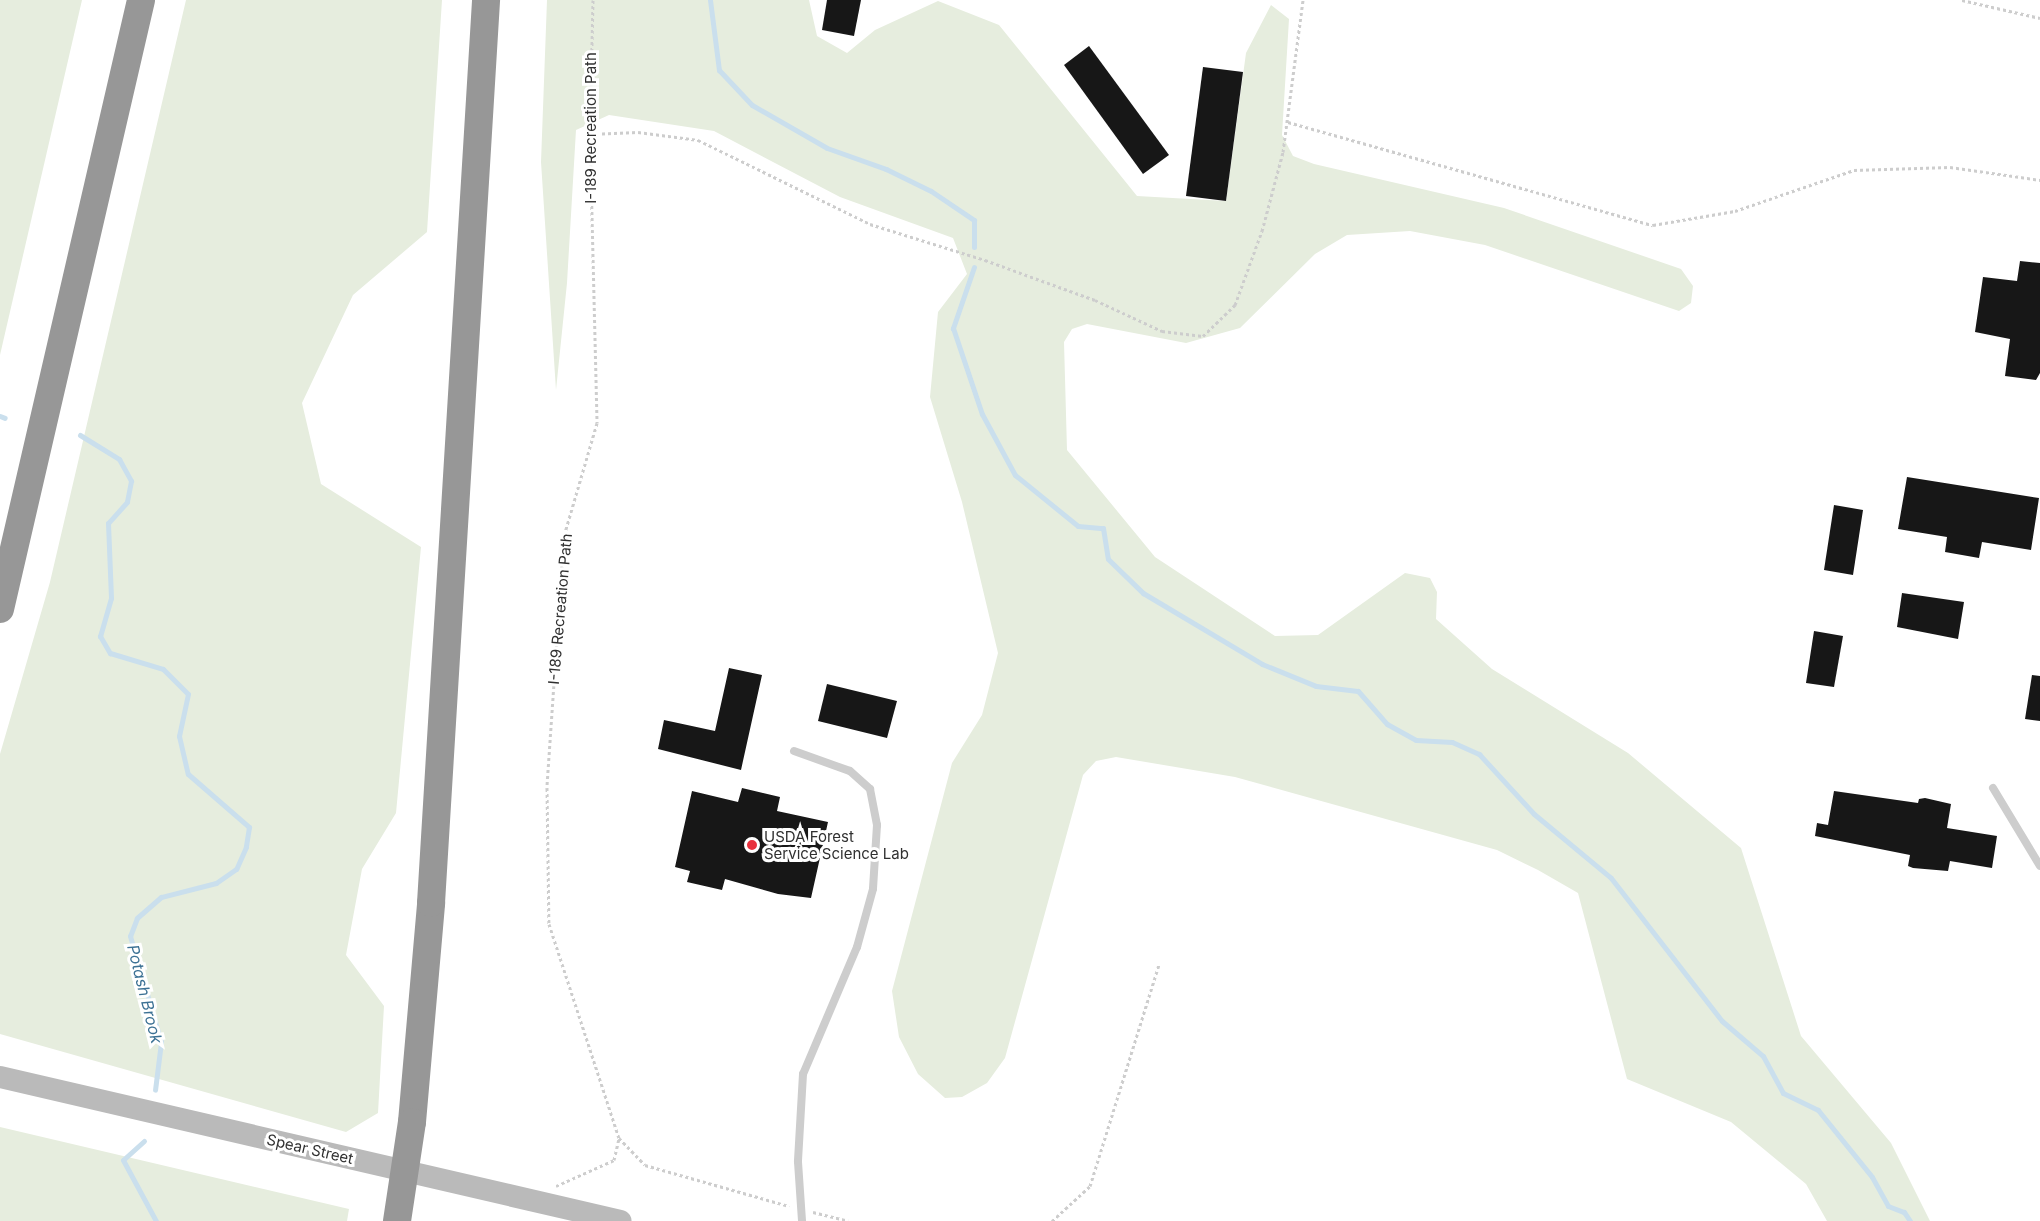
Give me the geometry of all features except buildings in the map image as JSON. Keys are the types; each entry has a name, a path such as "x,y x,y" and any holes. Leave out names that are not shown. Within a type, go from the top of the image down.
{"highway":[{"path":"0,609 141,0"},
{"path":"397,1221 412,1122 431,903 486,0"}],"main road":[{"name":"Spear Street","path":"0,1077 621,1221"}],"lane":[{"path":"794,751 850,771 870,789 877,825 873,890 857,947 803,1074 798,1162 802,1221"},
{"path":"1993,788 2040,866"}],"path":[{"name":"I-189 Recreation Path","path":"593,0 590,134 597,423 564,536 547,788 549,924 619,1138 645,1165 801,1209"},
{"path":"1962,0 2040,18"},
{"path":"590,134 638,132 699,140 870,224 1040,280 1162,331 1203,336 1235,305 1262,231 1288,122 1302,1"},
{"path":"1288,122 1653,225 1735,211 1854,170 1950,167 2040,180"},
{"path":"1052,1221 1090,1186 1159,964"},
{"path":"554,1187 614,1160 619,1138"},
{"path":"801,1209 848,1221"}],"green space":[{"path":"0,0 82,0 0,355"},
{"path":"186,0 442,0 427,232 353,295 302,403 321,484 421,547 396,813 362,869 346,955 384,1006 378,1113 346,1132 0,1034 0,754 50,582"},
{"path":"547,0 809,0 817,36 847,53 875,30 938,1 999,25 1137,196 1226,201 1246,53 1271,5 1289,19 1282,135 1293,156 1314,164 1504,208 1681,269 1693,286 1691,303 1679,311 1485,245 1410,231 1347,235 1315,254 1240,328 1186,343 1087,324 1072,329 1064,342 1067,450 1155,557 1275,636 1318,635 1405,573 1430,578 1437,592 1436,619 1492,669 1628,753 1741,848 1801,1036 1891,1143 1930,1221 1827,1221 1806,1184 1731,1122 1627,1079 1578,893 1538,870 1497,850 1235,777 1116,757 1096,761 1083,775 1005,1058 987,1083 962,1097 945,1098 918,1074 899,1037 892,991 952,763 982,715 998,653 962,502 930,397 938,312 967,274 953,238 840,197 714,131 609,115 576,130 567,283 556,390 541,162"},
{"path":"0,1127 349,1209 347,1221 0,1221"}],"waterway":[{"path":"710,0 719,70 752,105 827,148 886,169 931,191 974,220 974,247"},
{"path":"974,267 953,328 982,414 1015,475 1078,526 1103,528 1108,559 1143,593 1262,664 1316,686 1358,691 1387,724 1416,740 1452,742 1479,754 1534,814 1611,878 1722,1021 1763,1056 1783,1093 1818,1110 1872,1177 1888,1206 1904,1212 1910,1221"},
{"name":"Potash Brook","path":"0,416 5,418"},
{"name":"Potash Brook","path":"80,435 119,459 131,481 127,502 108,523 111,598 100,636 110,653 163,669 188,694 179,736 188,774 249,827 246,847 236,869 216,883 161,897 137,918 130,936 161,1042 155,1090"},
{"name":"Potash Brook","path":"144,1141 123,1160 156,1221"}],"place":[{"name":"USDA Forest Service Science Lab","path":"752,845"}]}
